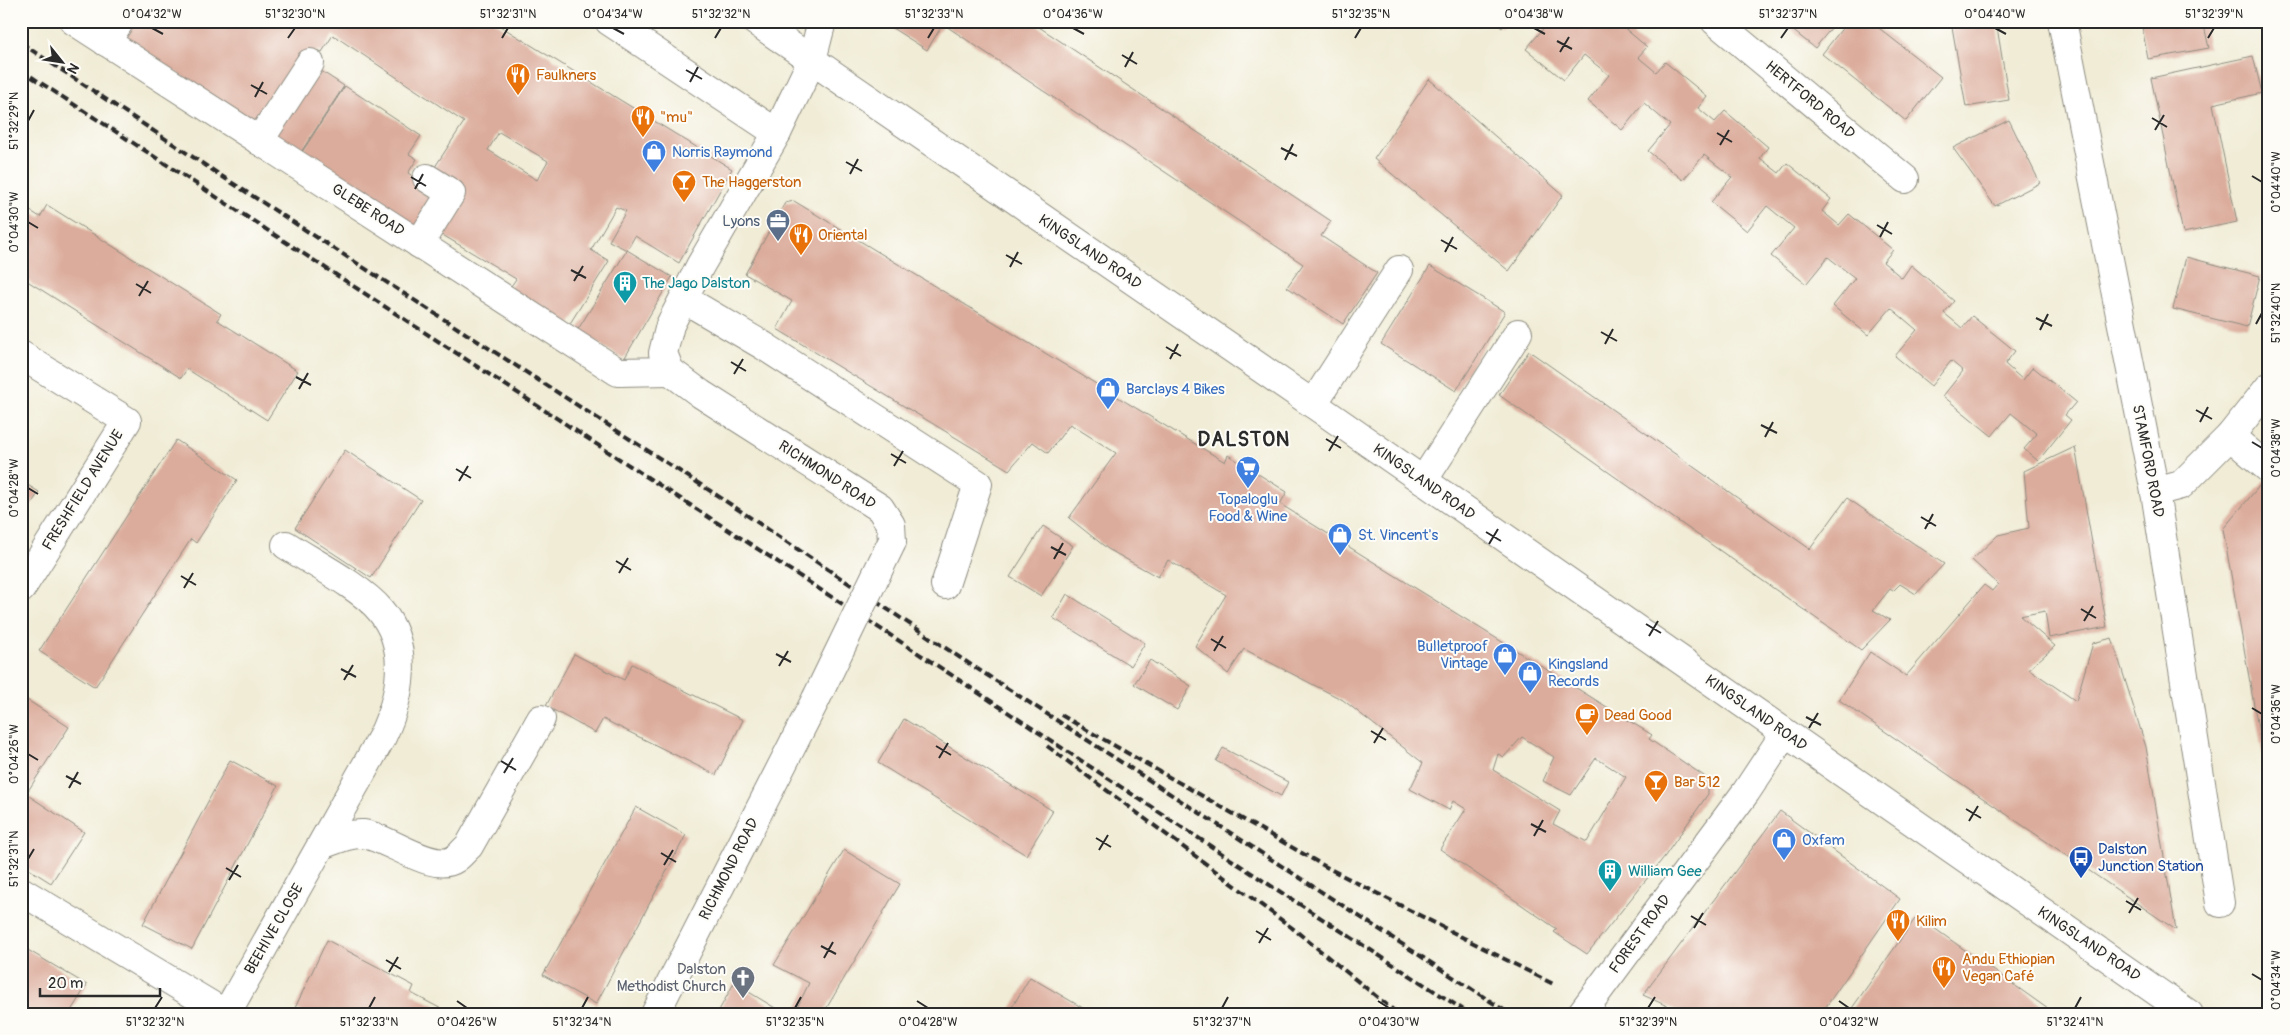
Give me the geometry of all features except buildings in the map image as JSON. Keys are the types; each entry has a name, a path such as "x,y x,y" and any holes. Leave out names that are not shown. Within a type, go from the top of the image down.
{"main road":[{"name":"GLEBE ROAD","path":"74,21 113,32 260,141 618,372 670,371"},
{"path":"609,21 777,133"},
{"name":"KINGSLAND ROAD","path":"755,21 1313,404 2189,1014"},
{"path":"670,371 663,352 670,325 700,266 777,133 812,60 822,21"},
{"name":"HERTFORD ROAD","path":"1715,21 1905,179"},
{"name":"STAMFORD ROAD","path":"2062,21 2155,492 2220,903"},
{"path":"260,141 310,63"},
{"path":"419,244 451,193 427,178"},
{"path":"1313,404 1399,270"},
{"path":"684,299 764,346 978,484 945,586"},
{"path":"1423,481 1518,333"},
{"name":"FRESHFIELD AVENUE","path":"21,355 127,421 21,589"},
{"name":"RICHMOND ROAD","path":"655,1014 816,699 892,542 891,525 880,508 701,394 670,371"},
{"path":"2155,492 2181,485 2230,436 2269,387"},
{"path":"2230,436 2269,469"},
{"name":"BEEHIVE CLOSE","path":"226,1014 322,845 392,716 398,693 400,672 398,648 380,611 365,596 286,545"},
{"path":"322,845 344,836 361,834 379,837 417,856 437,862 454,860 469,846 541,719"},
{"name":"FOREST ROAD","path":"1593,1009 1750,787 1785,733"},
{"path":"21,890 226,1014"}],"railway":[{"path":"21,43 223,177 712,492 959,657 1510,1014"},
{"path":"21,70 1470,1014"},
{"path":"1061,715 1328,868 1555,985"},
{"path":"1047,746 1291,927 1398,1014"}],"place":[{"name":"Faulkners","path":"518,96"},
{"name":"\"mu\"","path":"643,138"},
{"name":"Norris Raymond","path":"654,173"},
{"name":"The Haggerston","path":"684,203"},
{"name":"Lyons","path":"778,242"},
{"name":"Oriental","path":"801,256"},
{"name":"The Jago Dalston","path":"625,304"},
{"name":"Barclays 4 Bikes","path":"1108,410"},
{"name":"Topaloglu Food & Wine","path":"1248,489"},
{"name":"St. Vincent's","path":"1340,556"},
{"name":"Bulletproof Vintage","path":"1505,676"},
{"name":"Kingsland Records","path":"1530,694"},
{"name":"Dead Good","path":"1587,736"},
{"name":"Bar 512","path":"1656,803"},
{"name":"Oxfam","path":"1784,861"},
{"name":"Dalston Junction Station","path":"2081,879"},
{"name":"William Gee","path":"1610,892"},
{"name":"Kilim","path":"1898,942"},
{"name":"Andu Ethiopian Vegan Café","path":"1944,989"},
{"name":"Dalston Methodist Church","path":"743,999"}],"district":[{"name":"DALSTON","path":"1244,439"}]}
